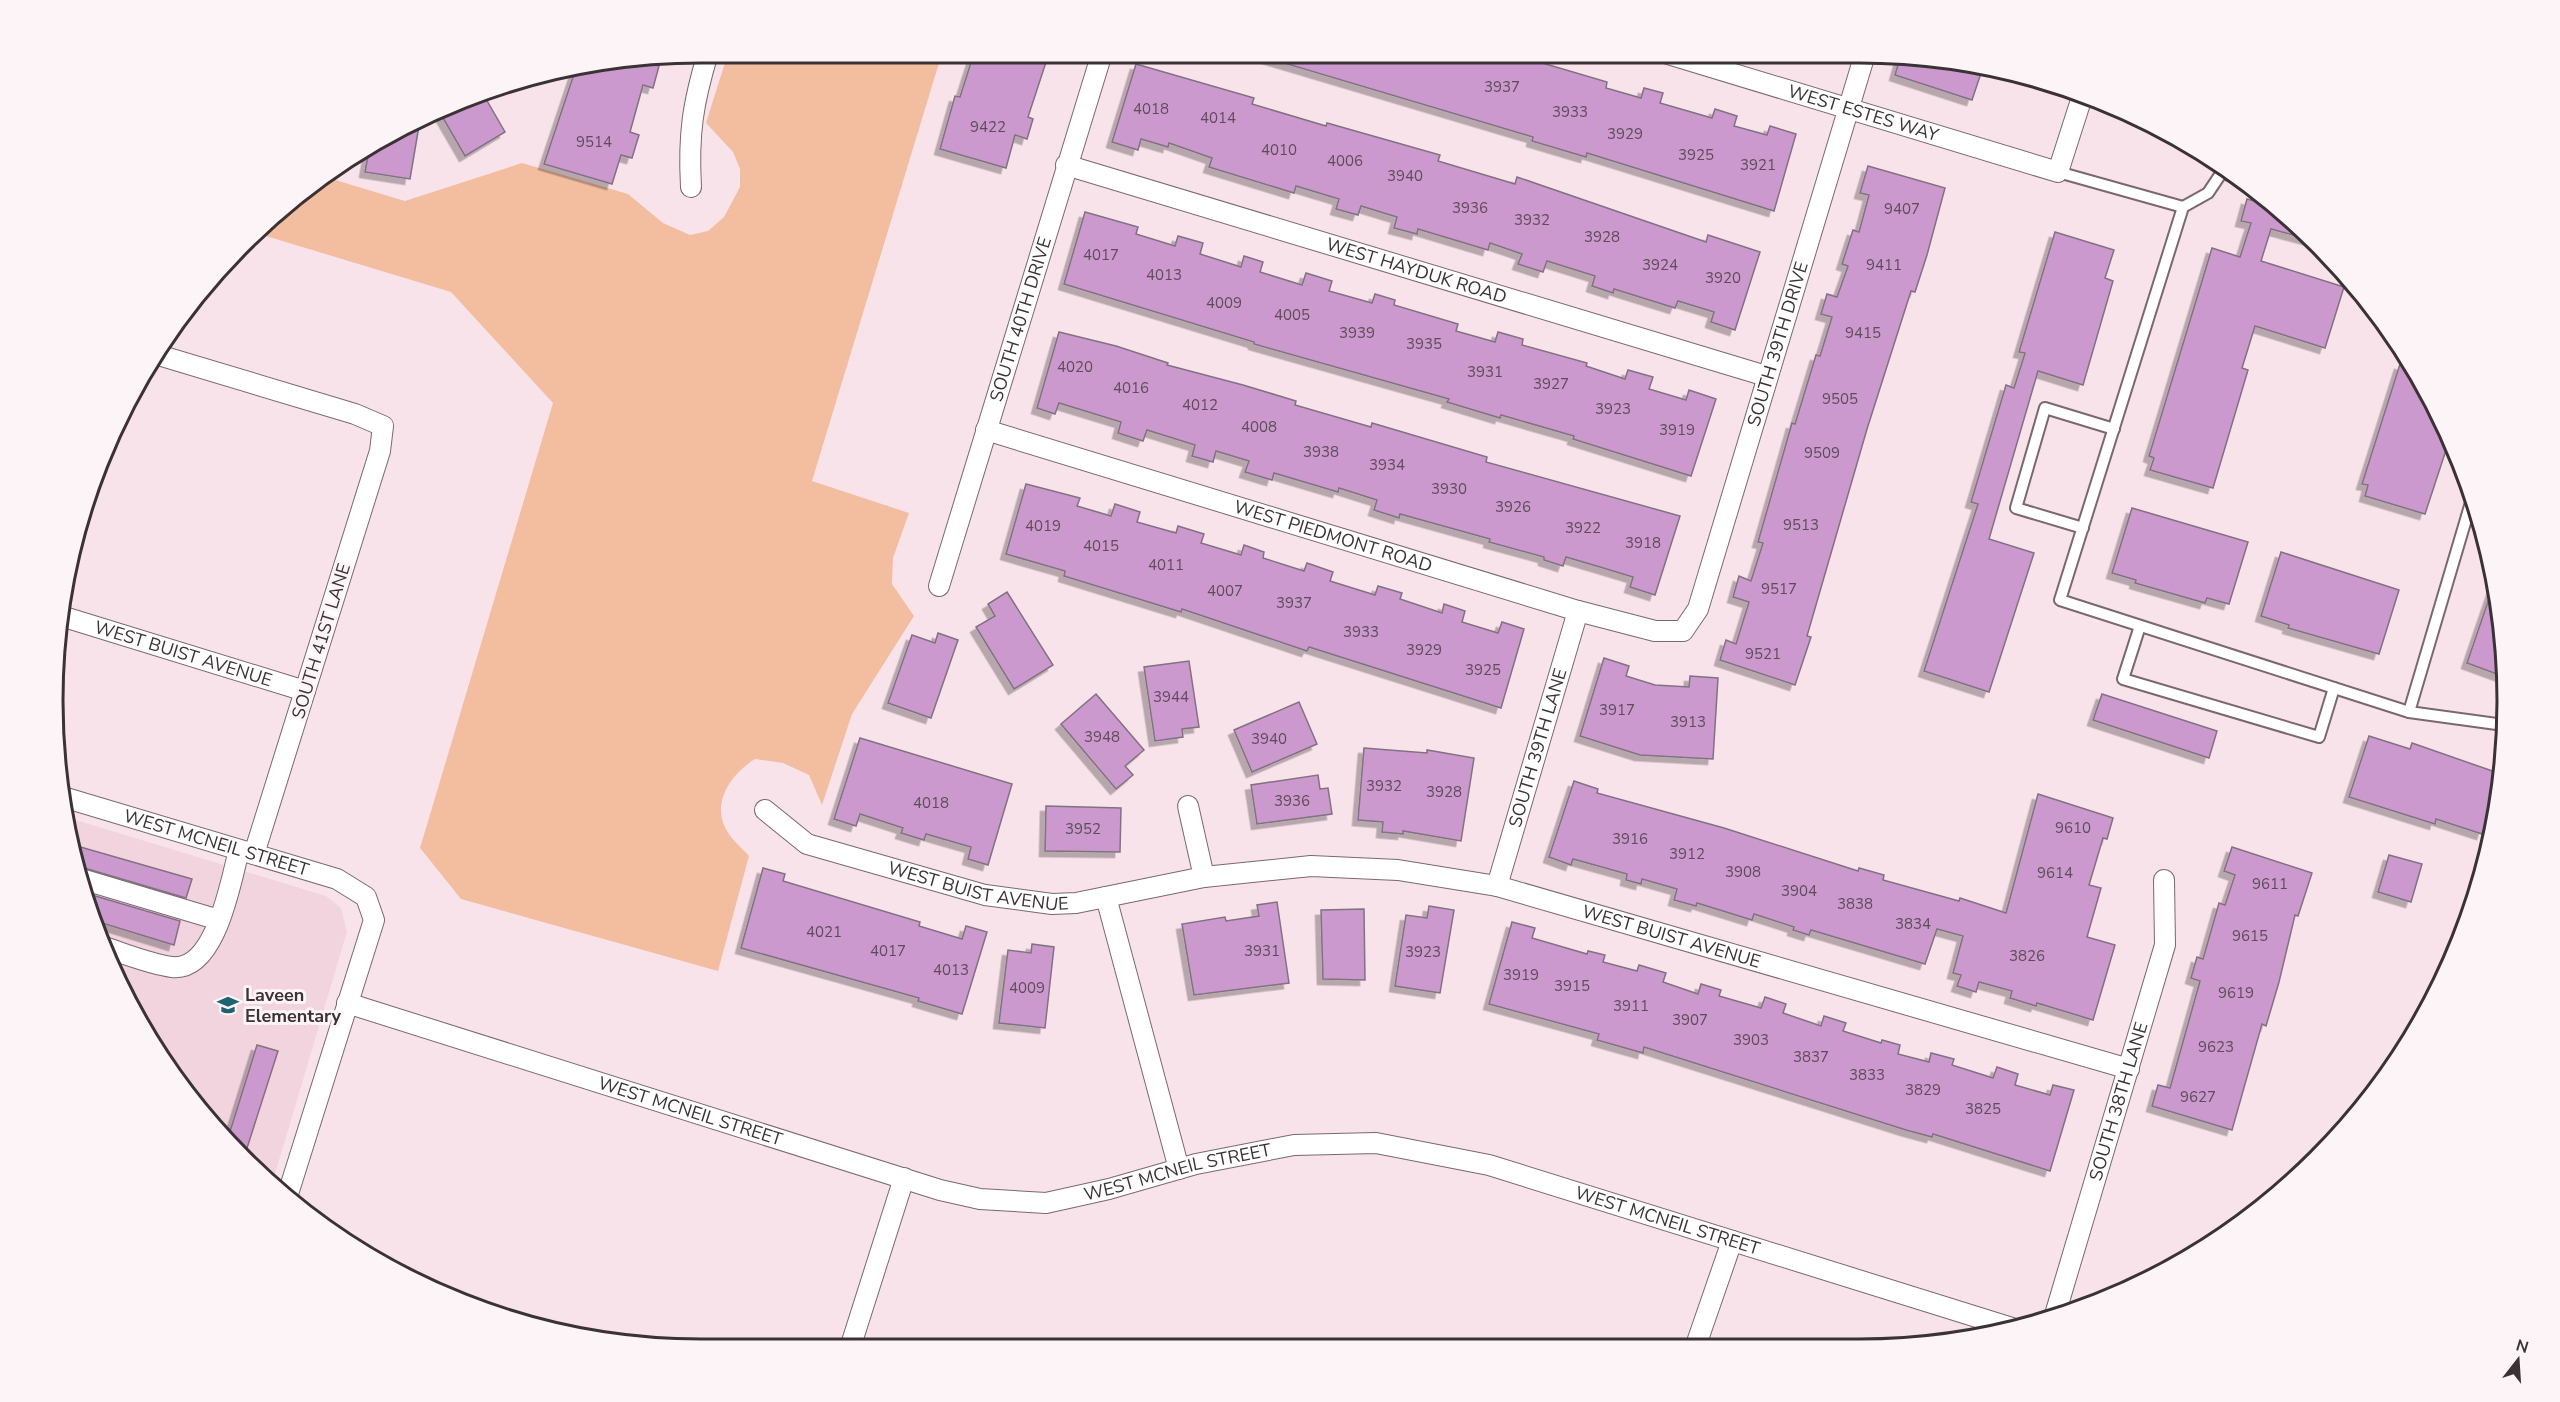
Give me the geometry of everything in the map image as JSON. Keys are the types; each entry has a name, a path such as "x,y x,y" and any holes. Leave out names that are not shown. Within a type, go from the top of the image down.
{"street":[{"path":"691,187 689,151 693,103 705,63"},
{"name":"SOUTH 40TH DRIVE","path":"939,586 1099,63"},
{"name":"WEST ESTES WAY","path":"1699,63 2058,172"},
{"name":"SOUTH 39TH DRIVE","path":"1683,631 1698,609 1861,63"},
{"path":"2058,172 2080,103"},
{"name":"WEST HAYDUK ROAD","path":"1066,165 1766,376"},
{"name":"SOUTH 41ST LANE","path":"114,950 174,968 188,964 206,948 246,852 305,691 380,451 383,426 355,414 165,357"},
{"name":"WEST PIEDMONT ROAD","path":"986,430 1578,611 1655,631 1683,631"},
{"name":"SOUTH 39TH LANE","path":"1497,886 1578,611"},
{"name":"WEST BUIST AVENUE","path":"68,618 305,691"},
{"name":"WEST MCNEIL STREET","path":"71,799 337,879 366,897 374,920 347,1003 903,1178 980,1199 1046,1203 1109,1189 1179,1169 1294,1145 1376,1143 1489,1165 1997,1323"},
{"path":"1188,806 1204,877"},
{"name":"WEST BUIST AVENUE","path":"765,810 807,844 985,895 1052,904 1076,903 1204,877 1311,866 1398,870 1497,886 1548,898 2129,1069"},
{"name":"SOUTH 38TH LANE","path":"2057,1307 2165,945 2164,880"},
{"path":"90,881 219,920"},
{"path":"1106,897 1179,1169"},
{"path":"290,1189 347,1003"},
{"path":"853,1339 903,1178"},
{"path":"1698,1339 1732,1241"}],"lane":[{"path":"2058,172 2183,207"},
{"path":"2220,176 2208,193 2183,207 2060,600 2409,712 2496,724"},
{"path":"2083,528 2016,508 2045,408 2114,429"},
{"path":"2409,712 2468,513"},
{"path":"2140,626 2123,679 2319,737 2334,688"}],"shaded area":[{"path":"725,63 939,63 812,481 909,513 893,558 892,584 914,616 852,714 822,805 809,775 783,763 755,759 739,772 726,790 722,800 722,820 734,841 749,856 718,971 461,899 420,848 553,403 451,292 265,236 280,221 335,180 405,201 522,163 628,194 663,223 690,235 708,231 724,217 740,187 740,169 733,152 706,123"},
{"name":"Laveen Elementary","path":"74,819 326,896 341,908 347,932 274,1176 221,1122 195,1089 148,1020 112,945 97,906"}],"building":[{"path":"971,63 1046,63 1028,117 1033,119 1027,139 1015,135 1006,168 940,149 955,96 960,97"},
{"path":"1284,63 1542,63 1607,82 1606,88 1641,98 1644,88 1663,93 1660,103 1712,118 1715,109 1737,116 1734,126 1767,135 1770,126 1796,134 1774,211 1587,153 1586,157 1532,141 1533,137"},
{"path":"1136,64 1254,98 1252,104 1326,126 1327,123 1440,155 1438,161 1515,184 1517,177 1706,242 1708,235 1760,252 1735,330 1711,322 1714,312 1678,301 1675,308 1614,289 1613,293 1592,286 1595,276 1547,261 1543,272 1518,264 1522,254 1490,243 1488,250 1418,229 1417,234 1394,228 1397,217 1361,206 1358,215 1336,209 1339,199 1296,186 1294,193 1209,167 1212,158 1169,143 1168,147 1141,139 1138,150 1112,142"},
{"path":"1898,64 1980,75 1972,100 1895,75"},
{"path":"659,66 653,88 643,85 630,132 639,135 632,158 621,155 612,184 544,164 573,76 618,68"},
{"path":"487,101 505,132 465,156 443,118"},
{"path":"418,129 410,179 365,172 368,157"},
{"path":"1868,166 1945,188 1927,255 1915,292 1911,291 1867,429 1807,636 1811,637 1795,685 1720,660 1726,640 1736,644 1749,602 1733,597 1739,576 1751,581 1763,543 1758,542 1792,423 1795,424 1816,355 1820,356 1832,317 1821,314 1827,294 1837,297 1848,266 1842,264 1853,230 1859,232 1869,195 1860,193"},
{"path":"2247,199 2255,201 2295,235 2271,229 2261,261 2344,287 2325,348 2255,326 2242,368 2248,370 2213,488 2150,470 2154,458 2149,456 2212,248 2240,257 2251,223 2241,221"},
{"path":"1085,212 1138,227 1136,234 1175,246 1178,236 1203,243 1200,254 1241,267 1244,256 1263,262 1260,272 1302,285 1306,273 1332,281 1329,291 1372,303 1375,294 1395,300 1394,305 1458,324 1456,331 1495,342 1498,332 1523,339 1522,345 1587,363 1586,366 1625,379 1628,370 1653,377 1649,389 1686,400 1689,390 1716,399 1691,476 1573,439 1574,436 1501,415 1500,418 1447,402 1449,399 1254,344 1254,342 1064,284"},
{"path":"2055,232 2114,250 2105,278 2113,281 2083,385 2038,371 1989,539 2034,553 1989,692 1924,671 1978,504 1971,502 2006,385 2014,388 2025,353 2019,352"},
{"path":"1059,332 1116,346 1168,363 1167,365 1296,401 1295,405 1371,427 1372,423 1487,457 1486,462 1680,516 1655,595 1630,587 1633,577 1566,557 1563,566 1544,560 1544,557 1489,542 1490,539 1400,514 1399,518 1374,510 1377,500 1339,488 1338,492 1274,473 1272,480 1245,472 1249,461 1216,451 1213,462 1192,456 1195,445 1147,430 1143,441 1118,433 1121,422 1059,403 1055,414 1037,408"},
{"path":"2400,364 2412,382 2446,452 2425,514 2365,496 2368,485 2362,484"},
{"path":"1026,484 1080,498 1077,506 1111,516 1115,504 1140,512 1137,522 1176,533 1178,526 1204,534 1201,543 1241,555 1244,545 1264,552 1263,558 1304,571 1307,563 1333,572 1330,581 1375,595 1378,586 1402,593 1400,599 1442,613 1444,604 1465,611 1462,622 1498,633 1502,622 1524,629 1501,708 1309,647 1307,651 1182,609 1181,612 1064,576 1065,571 1006,554"},
{"path":"2132,508 2248,542 2229,604 2207,598 2205,603 2135,583 2136,580 2112,573"},
{"path":"2281,552 2399,590 2379,654 2288,628 2289,625 2261,616"},
{"path":"1007,592 1053,665 1014,689 976,627 995,616 988,604"},
{"path":"2489,599 2496,674 2467,663"},
{"path":"938,633 958,640 931,718 888,703 912,635 935,643"},
{"path":"1604,658 1629,666 1626,676 1655,685 1689,687 1690,676 1718,678 1713,759 1640,755 1580,736"},
{"path":"1189,661 1199,727 1182,729 1183,737 1155,741 1144,667"},
{"path":"1096,694 1144,750 1125,766 1133,775 1116,789 1061,724"},
{"path":"2102,694 2217,731 2209,758 2093,720"},
{"path":"1299,702 1317,744 1252,772 1234,730"},
{"path":"2369,736 2410,749 2412,743 2493,771 2482,834 2436,819 2435,824 2349,797"},
{"path":"860,738 1012,784 988,865 968,859 971,847 926,834 924,840 901,833 903,828 860,814 856,826 834,819"},
{"path":"1364,748 1427,753 1427,750 1474,758 1461,841 1403,831 1403,834 1382,832 1383,822 1358,820"},
{"path":"1318,775 1320,789 1328,788 1332,814 1257,824 1251,785"},
{"path":"1574,781 1598,789 1597,793 1724,828 1858,871 1859,868 1884,875 1883,880 1959,901 1960,898 2006,913 2038,794 2113,818 2107,839 2103,838 2089,885 2101,888 2087,937 2115,945 2093,1020 2037,1003 2036,1006 2010,998 2012,991 1979,982 1976,992 1957,986 1961,975 1953,973 1963,936 1937,929 1925,964 1811,930 1809,935 1793,930 1794,927 1754,914 1752,920 1697,903 1696,906 1674,900 1677,889 1642,879 1641,884 1626,880 1627,874 1573,859 1571,865 1549,857"},
{"path":"1046,806 1121,808 1120,852 1045,851"},
{"path":"80,847 192,879 186,898 86,868"},
{"path":"2232,847 2312,873 2298,916 2295,915 2279,982 2266,1026 2262,1024 2232,1130 2152,1106 2158,1085 2170,1088 2200,981 2191,978 2197,957 2203,959 2219,903 2225,905 2235,875 2224,871"},
{"path":"2389,855 2422,864 2411,902 2378,892"},
{"path":"763,868 785,874 783,881 920,922 919,926 962,939 966,926 987,932 962,1014 918,1001 919,998 741,948"},
{"path":"94,896 180,921 174,945 104,924"},
{"path":"1277,902 1289,983 1194,995 1182,924 1225,917 1226,921 1259,916 1257,905"},
{"path":"1429,906 1454,910 1440,993 1395,986 1406,915 1427,918"},
{"path":"1364,909 1365,980 1323,979 1321,910"},
{"path":"1512,922 1535,928 1532,938 1587,954 1588,951 1605,955 1603,962 1637,971 1639,965 1666,973 1663,982 1698,994 1701,984 1721,990 1719,996 1761,1008 1765,997 1786,1004 1783,1013 1821,1026 1824,1016 1846,1023 1843,1031 1881,1043 1882,1040 1900,1045 1898,1054 1929,1062 1931,1053 1954,1059 1952,1065 1993,1078 1997,1067 2018,1074 2015,1085 2050,1095 2053,1085 2074,1090 2050,1171 1933,1134 1932,1137 1906,1130 1644,1047 1643,1053 1597,1040 1599,1034 1489,1004"},
{"path":"1032,944 1054,947 1045,1028 999,1023 1008,950 1031,953"},
{"path":"257,1045 278,1051 247,1148 230,1131"}],"place":[{"name":"Laveen Elementary","path":"228,1005"}]}
